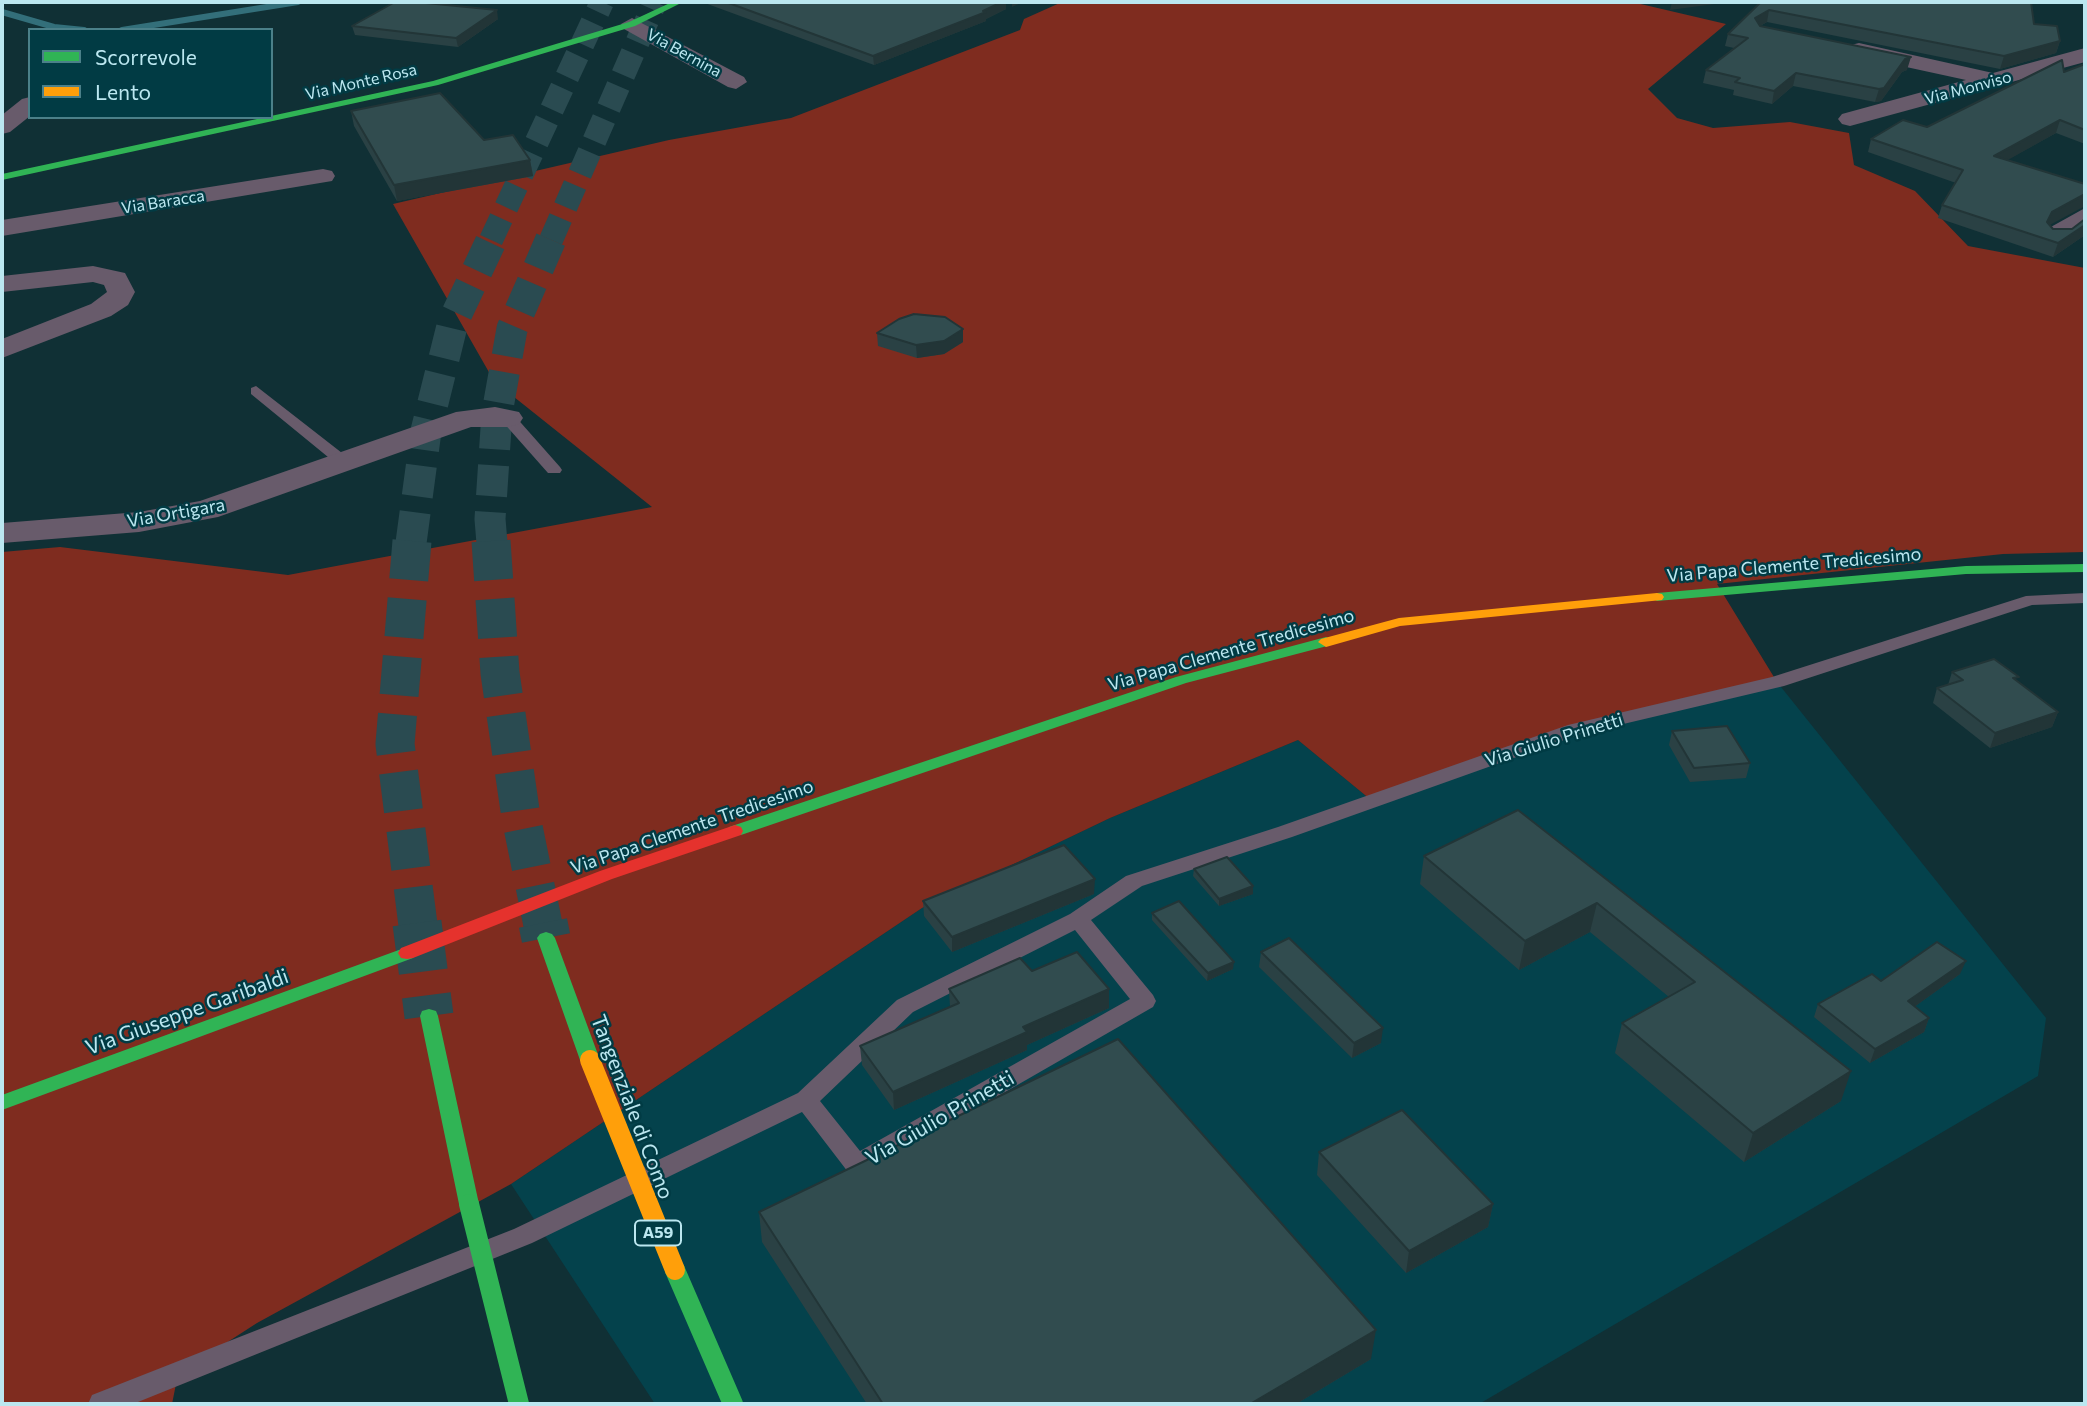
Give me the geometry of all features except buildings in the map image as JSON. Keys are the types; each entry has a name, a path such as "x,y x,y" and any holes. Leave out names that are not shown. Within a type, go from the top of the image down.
{"main road":[{"name":"Via Monte Rosa","path":"273,119 385,95 544,52 632,24 679,2"},
{"name":"Via Monte Rosa","path":"2,177 273,119"},
{"name":"Via Papa Clemente Tredicesimo","path":"387,961 606,875 1181,680 1399,622 1490,611 1966,570 2085,568"},
{"name":"Tangenziale di Como","path":"547,938 590,1060 657,1230 733,1404"},
{"name":"Via Giuseppe Garibaldi","path":"2,1103 387,961"},
{"path":"429,1016 469,1204 519,1404"}],"street":[{"name":"Via Bernina","path":"632,24 736,82"},
{"path":"1840,46 1942,66 1995,81"},
{"name":"Via Monviso","path":"1850,120 2085,55"},
{"path":"2,100 28,101"},
{"path":"2,127 28,103"},
{"name":"Via Baracca","path":"2,228 324,176"},
{"path":"2058,234 2085,216"},
{"path":"2,284 93,274 115,279 121,292 118,299 101,310 2,349"},
{"name":"Via Ortigara","path":"2,533 169,518 230,504 467,418 508,418"}],"lane":[{"path":"256,391 345,463"},
{"path":"508,418 554,470"},
{"name":"Via Giulio Prinetti","path":"1079,919 1145,1001 857,1165 806,1100 905,1006 1079,919 1134,881 1285,832 1575,729 1777,682 2032,600 2085,598"},
{"path":"102,1404 523,1236 806,1100"}],"shaded area":[{"path":"1062,2 1632,2 1726,24 1648,89 1677,118 1713,128 1790,122 1849,133 1854,165 1915,191 1968,246 2085,268 2085,552 2003,554 1717,584 1777,682 1575,729 1371,800 1298,740 1110,818 922,908 511,1184 257,1323 178,1374 172,1404 2,1404 2,552 60,547 288,575 652,507 494,381 393,204 669,140 791,118 1020,30 1024,19"},
{"path":"1777,682 2046,1018 2038,1076 1479,1404 655,1404 511,1184 922,908 1110,818 1298,740 1371,800 1575,729"}],"waterway":[{"path":"135,28 298,2"},
{"path":"2,12 64,28"}],"tunnel":[{"path":"491,240 602,2"},
{"path":"551,240 655,2"},
{"path":"411,543 426,431 453,322 492,239"},
{"path":"492,543 490,519 497,413 512,329 551,239"},
{"path":"412,541 395,744 418,925"},
{"path":"491,541 500,673 521,817 543,925"},
{"path":"417,923 429,1016"},
{"path":"543,923 546,938"}],"traffic: fast":[{"path":"273,118 435,83 632,24 679,2"},
{"path":"2,177 269,119"},
{"path":"1657,597 1966,570 2085,568"},
{"path":"735,831 1181,680 1326,642"},
{"path":"546,938 590,1060"},
{"path":"2,1103 407,953"},
{"path":"429,1016 469,1204"},
{"path":"469,1204 519,1404"},
{"path":"675,1270 733,1404"}],"traffic: slow":[{"path":"1326,642 1399,622 1657,597"},
{"path":"590,1060 675,1270"}],"traffic: jam":[{"path":"407,953 606,875 735,831"}]}
